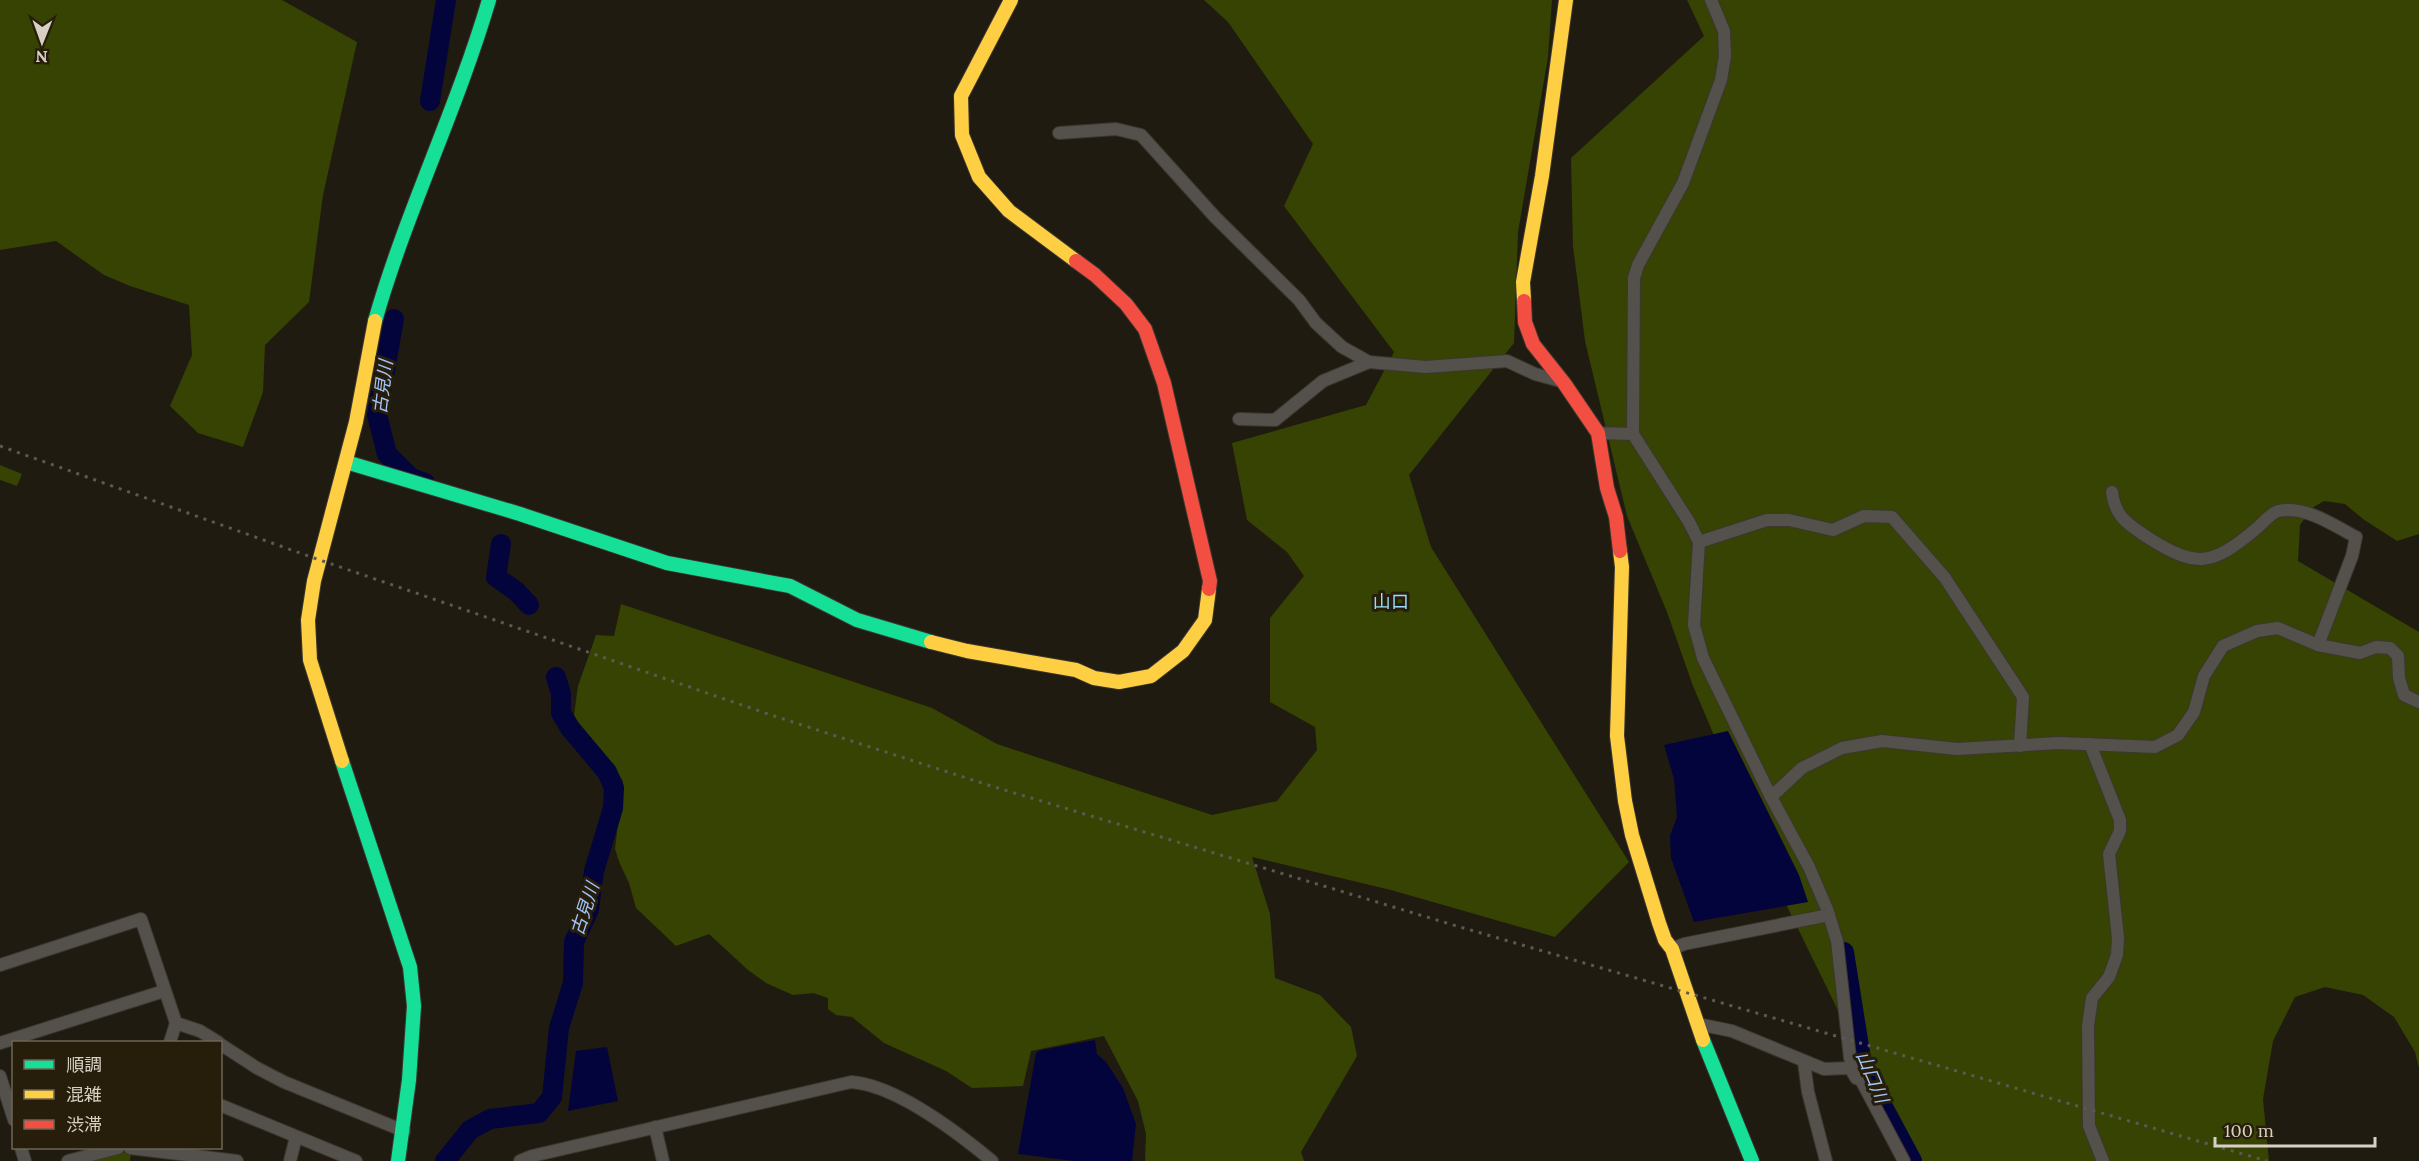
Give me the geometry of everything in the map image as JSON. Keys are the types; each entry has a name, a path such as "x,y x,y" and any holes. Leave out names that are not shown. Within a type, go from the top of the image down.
{"street":[{"path":"398,1161 404,1131 414,1006 410,967 339,753 308,646 307,618 312,583 328,537 362,397 378,310 444,136 481,30 489,0"},
{"path":"346,462 520,514 668,563 790,586 857,620 898,634 967,651 1076,670 1094,678 1119,682 1151,676 1183,651 1205,620 1210,581 1164,383 1145,329 1126,304 1095,275 1009,211 979,177 962,135 962,96 1011,0"},
{"path":"1566,0 1540,188 1522,282 1525,322 1533,344 1564,382 1598,433 1607,488 1616,517 1622,567 1617,736 1625,801 1632,835 1665,940 1672,949 1698,1024 1752,1161"},
{"path":"1711,0 1724,31 1725,56 1720,80 1683,183 1638,266 1634,278 1633,434 1689,522 1699,542 1694,625 1710,674 1771,797 1809,867 1829,915 1837,941 1847,1035 1856,1078"},
{"path":"1059,133 1116,129 1141,135 1215,217 1299,300 1316,323 1342,347 1369,362 1426,367 1507,361 1535,374 1564,382"},
{"path":"1239,419 1275,420 1323,381 1369,362"},
{"path":"1598,433 1633,434"},
{"path":"2112,492 2114,506 2132,527 2170,552 2189,559 2209,559 2231,550 2276,511 2297,510 2322,519 2356,537 2352,556 2318,645"},
{"path":"1699,542 1767,520 1789,520 1833,530 1864,516 1892,517 1945,578 2023,697 2020,746"},
{"path":"1771,797 1802,768 1842,748 1882,741 1957,749 2059,743 2155,747 2178,735 2194,712 2204,676 2223,646 2257,631 2278,628 2318,645 2360,653 2376,647 2390,648 2398,656 2398,678 2404,695 2419,702"},
{"path":"2090,744 2120,820 2120,831 2109,854 2118,938 2117,955 2109,977 2092,998 2088,1026 2089,1126 2103,1161"},
{"path":"1672,949 1684,944 1829,915"},
{"path":"0,965 141,919 176,1023 170,1041"},
{"path":"0,1043 164,991"},
{"path":"176,1023 200,1031 216,1041"},
{"path":"1698,1024 1732,1031 1824,1069 1850,1068 1856,1078 1861,1080 1904,1161"},
{"path":"222,1045 257,1068 284,1082 404,1131"},
{"path":"1804,1062 1808,1092 1826,1161"},
{"path":"0,1076 9,1111"},
{"path":"520,1161 532,1156 846,1082 878,1087 911,1104 992,1161"},
{"path":"222,1107 356,1161"},
{"path":"655,1127 663,1161"},
{"path":"290,1161 296,1137"},
{"path":"68,1161 114,1149"},
{"path":"138,1149 237,1161"}],"green space":[{"path":"0,0 282,0 357,42 323,195 309,302 265,345 263,392 243,447 198,433 170,406 192,355 189,305 104,275 56,241 0,250"},
{"path":"1204,0 1552,0 1548,57 1518,232 1514,343 1409,475 1431,547 1629,862 1555,937 1391,890 1252,857 1270,914 1275,978 1320,995 1351,1027 1357,1056 1301,1152 1304,1161 1145,1161 1146,1134 1138,1101 1104,1036 1031,1051 1023,1086 972,1088 946,1071 884,1043 852,1017 836,1015 828,1009 828,998 813,993 793,995 766,983 748,970 709,934 676,946 636,908 615,849 623,781 607,758 580,730 574,715 578,686 596,635 614,636 621,604 932,708 997,744 1212,815 1277,801 1317,750 1315,727 1270,702 1270,618 1304,576 1287,552 1247,520 1232,443 1366,405 1394,352 1284,206 1313,144 1228,22"},
{"path":"1687,0 2419,0 2419,534 2397,541 2345,504 2324,501 2312,508 2300,525 2298,561 2419,632 2419,1068 2415,1052 2394,1017 2363,995 2325,987 2295,997 2273,1041 2263,1099 2269,1161 1916,1161 1851,1037 1784,900 1693,686 1667,612 1627,516 1585,341 1573,246 1571,158 1704,36"},
{"path":"0,465 22,474 17,486 0,480"},
{"path":"113,1151 131,1153 130,1161 88,1161"}],"shaded area":[{"path":"1728,731 1799,875 1808,902 1694,922 1671,858 1670,836 1677,817 1674,779 1664,745"},
{"path":"1095,1040 1097,1054 1106,1062 1123,1088 1136,1124 1132,1161 1074,1161 1018,1154 1036,1053 1041,1050"},
{"path":"607,1047 618,1101 568,1111 576,1051"}],"waterway":[{"name":"古見川","path":"430,101 446,0"},
{"name":"古見川","path":"394,319 377,415 387,454 411,478 425,483"},
{"name":"古見川","path":"501,544 496,577 516,591 529,605"},
{"name":"古見川","path":"445,1161 470,1130 490,1119 539,1113 552,1097 559,1028 573,983 574,942 589,909 594,871 613,808 614,788 607,772 570,728 561,713 561,694 556,677"},
{"name":"山口川","path":"1844,952 1861,1059 1868,1079 1912,1161"}],"railway":[{"path":"0,446 314,558 771,715 988,785 1460,927 2267,1161"}],"traffic: fast":[{"path":"375,321 401,240 462,81 489,0"},
{"path":"346,462 520,514 667,563 790,586 857,620 931,642"},
{"path":"342,761 410,967 414,1006 409,1080 398,1161"},
{"path":"1703,1040 1752,1161"}],"traffic: slow":[{"path":"1011,0 961,96 962,135 979,177 1009,211 1076,261"},
{"path":"1524,301 1523,282 1542,176 1566,0"},
{"path":"342,761 310,660 308,620 314,581 356,422 375,321"},
{"path":"1620,551 1622,567 1617,736 1625,801 1632,835 1659,923 1665,940 1672,949 1703,1040"},
{"path":"931,642 967,651 1076,670 1094,678 1119,682 1151,676 1183,651 1205,620 1209,589"}],"traffic: jam":[{"path":"1076,261 1126,304 1145,329 1164,383 1210,581 1209,589"},
{"path":"1524,301 1525,322 1533,344 1564,383 1598,433 1607,488 1616,517 1620,551"}],"district":[{"name":"山口","path":"1391,602"}]}
